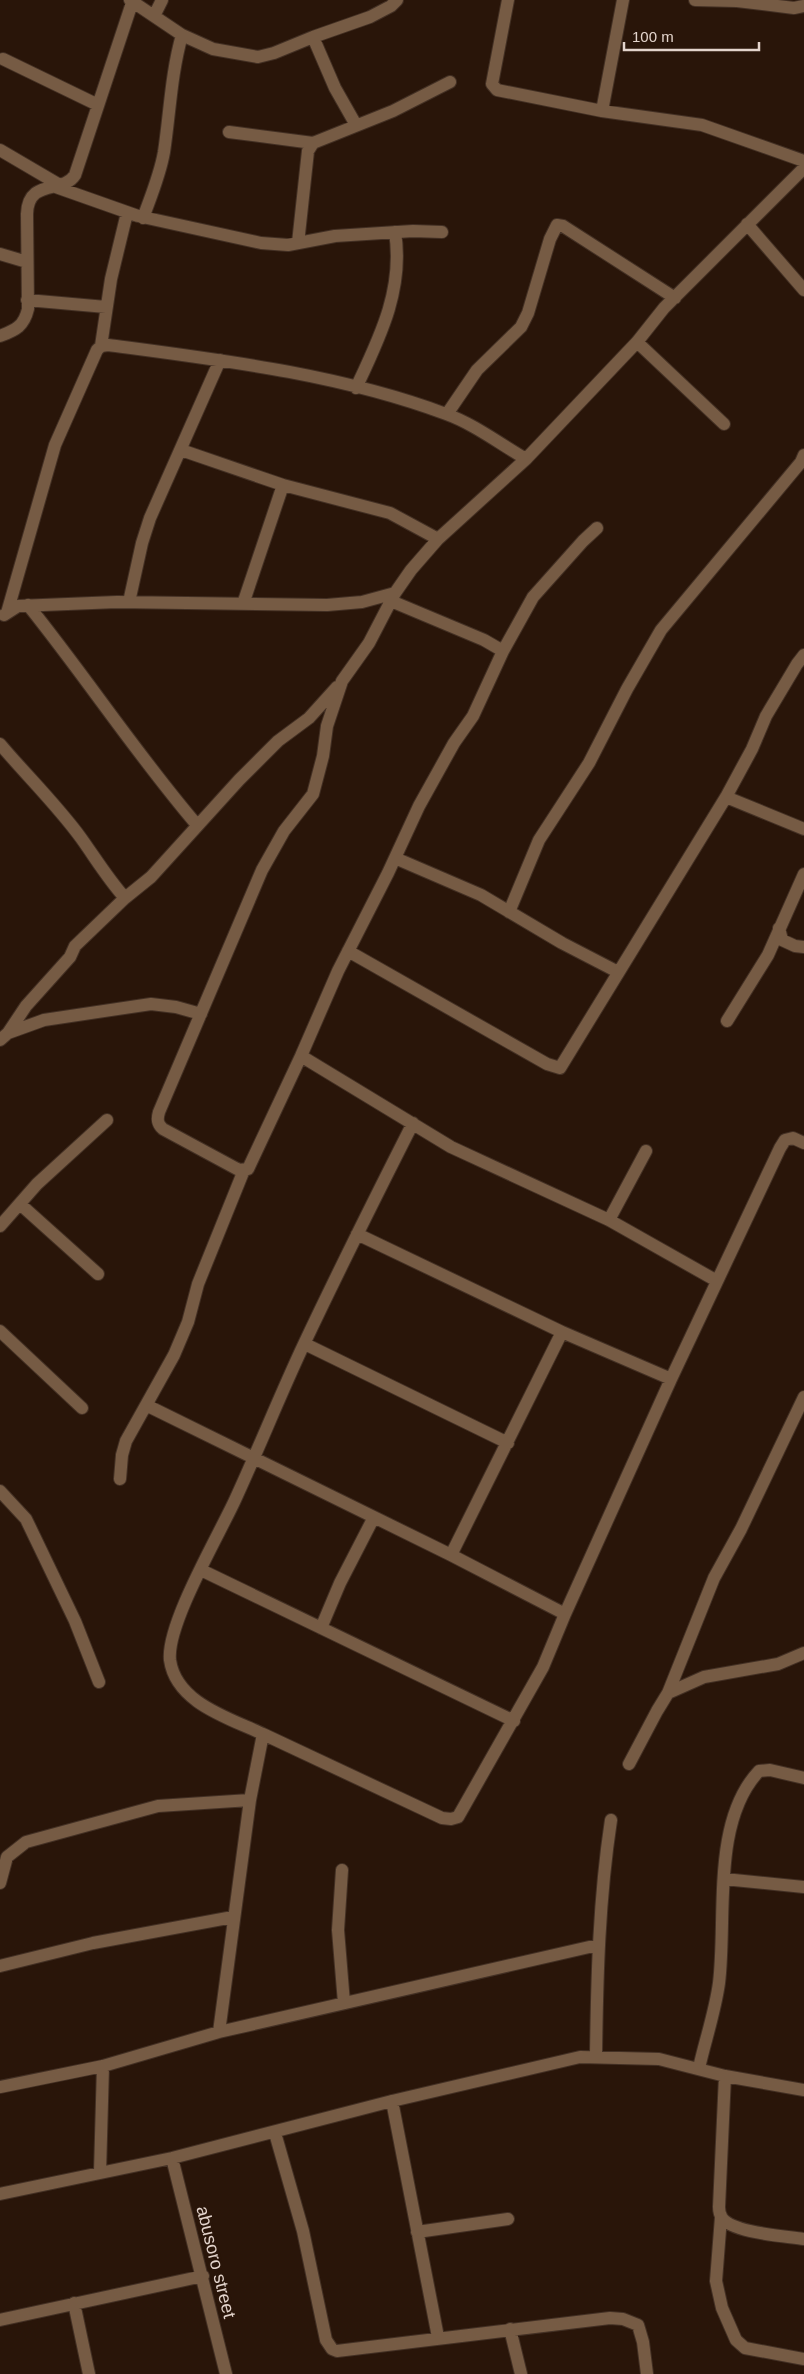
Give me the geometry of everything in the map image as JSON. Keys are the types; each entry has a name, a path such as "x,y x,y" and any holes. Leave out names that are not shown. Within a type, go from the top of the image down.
{"street":[{"path":"154,16 162,0"},
{"path":"0,336 24,323 28,309 27,208 29,201 36,192 70,180 75,174 131,2 182,35 212,49 258,57 274,53 370,17 391,6 397,0"},
{"path":"508,0 492,84 493,88 602,111 702,124 804,161"},
{"path":"602,111 623,0"},
{"path":"695,0 737,1 794,8 804,6"},
{"path":"143,218 158,180 164,152 174,63 182,35"},
{"path":"313,37 335,88 356,125"},
{"path":"1,60 98,105"},
{"path":"229,132 313,143 393,111 450,82"},
{"path":"298,243 308,151 313,143"},
{"path":"0,150 56,185 127,213 261,243 288,245 335,236 396,232 442,232"},
{"path":"4,1037 26,1006 70,957 75,946 125,898 151,877 197,825 278,741 309,718 342,681 369,643 393,597 411,570 438,539 526,459 637,342 675,298 804,168"},
{"path":"3,615 43,495 55,445 97,350 101,346 106,306 127,213"},
{"path":"748,224 804,290"},
{"path":"448,414 477,370 521,327 528,313 550,239 557,225 563,226 675,298"},
{"path":"356,388 382,332 393,298 398,267 396,232"},
{"path":"0,254 27,262"},
{"path":"27,300 106,306"},
{"path":"637,342 724,424"},
{"path":"101,346 108,345 220,360 356,388 448,414 526,459"},
{"path":"129,602 142,543 150,518 220,360"},
{"path":"181,450 283,485 390,513 438,539"},
{"path":"509,912 539,840 589,763 660,630 801,462 804,455"},
{"path":"243,604 283,485"},
{"path":"120,1479 122,1455 146,1405 174,1355 188,1322 198,1284 244,1170 248,1169 348,951 423,798 454,743 473,716 503,651 533,598 583,541 597,528"},
{"path":"3,615 18,606 129,602 327,605 393,597 484,640 503,651"},
{"path":"28,606 73,661 152,771 197,825"},
{"path":"348,951 546,1064 560,1068 726,797 752,749 766,716 797,664 804,656"},
{"path":"244,1170 240,1170 160,1126 158,1118 262,870 284,831 313,794 323,756 327,726 342,681"},
{"path":"309,718 327,726"},
{"path":"0,744 30,780 48,797 81,838 108,880 125,898"},
{"path":"726,797 804,829"},
{"path":"395,858 480,896 562,943 618,972"},
{"path":"727,1021 768,955 804,874"},
{"path":"779,928 782,940 795,946 804,946"},
{"path":"4,1037 44,1020 151,1004 176,1007 201,1014"},
{"path":"301,1056 451,1147 609,1220 717,1281"},
{"path":"0,1226 67,1155 108,1120"},
{"path":"413,1123 304,1344 178,1617 170,1648 170,1661 178,1684 205,1706 429,1812 451,1819 461,1813 543,1667 564,1614 671,1379 785,1140 793,1138 804,1143"},
{"path":"609,1220 646,1151"},
{"path":"20,1204 98,1274"},
{"path":"357,1234 562,1332 671,1379"},
{"path":"0,1331 82,1408"},
{"path":"451,1555 562,1332"},
{"path":"304,1344 508,1443"},
{"path":"629,1764 656,1710 668,1693 714,1578 742,1529 804,1397"},
{"path":"146,1405 451,1555 564,1614"},
{"path":"0,1491 26,1519 75,1620 99,1682"},
{"path":"321,1628 340,1583 374,1517"},
{"path":"201,1570 514,1721"},
{"path":"668,1693 704,1677 778,1664 804,1653"},
{"path":"219,2032 250,1800 263,1734"},
{"path":"699,2068 719,1983 724,1879 736,1806 758,1771 770,1770 804,1778"},
{"path":"0,1883 7,1857 26,1842 158,1806 191,1802 250,1800"},
{"path":"596,2056 598,1945 604,1870 611,1820"},
{"path":"342,1870 338,1930 344,2003"},
{"path":"724,1879 804,1887"},
{"path":"0,1966 93,1943 233,1917"},
{"path":"0,2087 103,2066 219,2032 598,1945"},
{"path":"0,2194 172,2158 542,2065 596,2056 659,2059 725,2076 804,2090"},
{"path":"100,2172 103,2066"},
{"path":"725,2076 719,2207 721,2217 716,2281 722,2308 736,2340 745,2348 804,2359"},
{"path":"392,2102 438,2337"},
{"path":"275,2133 302,2231 329,2347 337,2351 603,2318 623,2319 638,2325 643,2342 647,2374"},
{"name":"abusoro street","path":"172,2158 226,2374"},
{"path":"721,2217 727,2223 741,2229 804,2239"},
{"path":"417,2232 508,2219"},
{"path":"0,2320 203,2276"},
{"path":"74,2303 89,2374"},
{"path":"510,2329 521,2374"}]}
